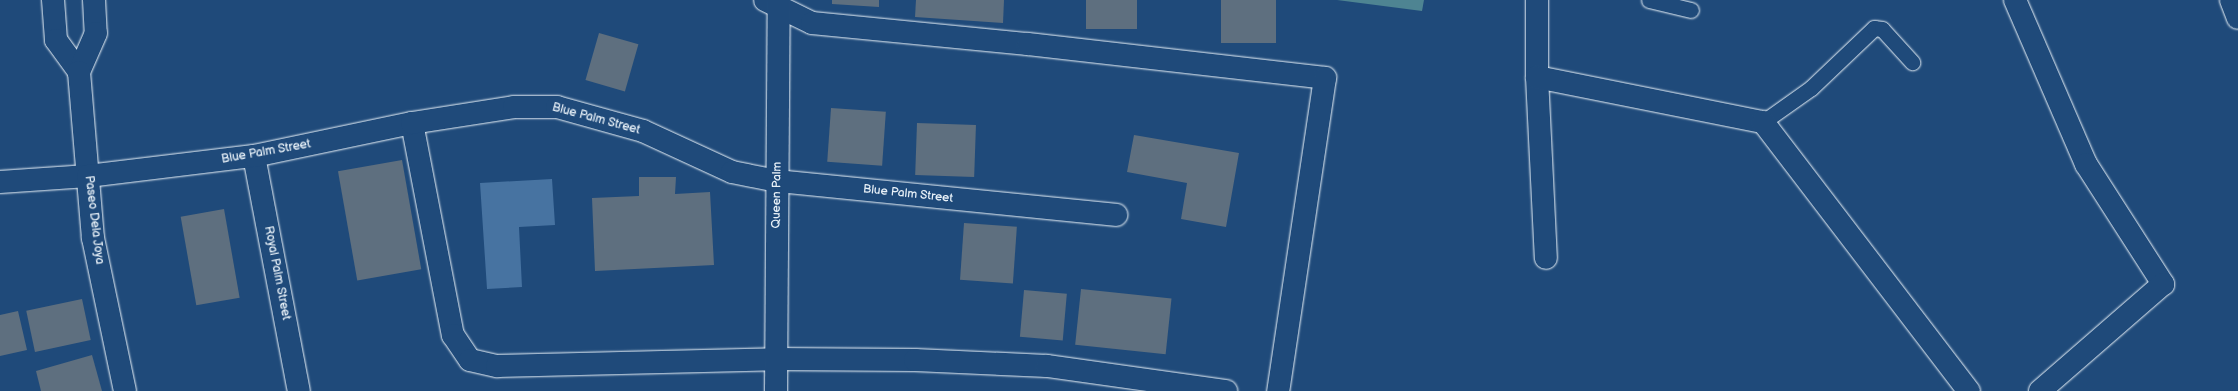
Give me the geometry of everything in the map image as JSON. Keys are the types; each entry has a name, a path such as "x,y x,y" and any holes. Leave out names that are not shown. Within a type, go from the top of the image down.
{"street":[{"path":"53,0 56,40 79,72"},
{"name":"Paseo Dela Joya","path":"94,0 96,32 79,72 93,238 125,391"},
{"path":"1537,0 1537,77 1546,258"},
{"path":"2016,0 2086,164 2163,284 2040,391"},
{"path":"2231,0 2238,18"},
{"path":"775,3 812,23 1028,44 1325,78 1278,391"},
{"name":"Queen Palm","path":"775,3 778,182 776,391"},
{"path":"1537,77 1763,122 1969,391"},
{"name":"Blue Palm Street","path":"0,182 88,176 254,156 412,123 514,106 557,106 643,131 732,172 778,182 1116,215"},
{"path":"412,123 453,334 470,360 497,366 776,359 915,360 1047,366 1226,391"},
{"name":"Royal Palm Street","path":"254,156 299,391"}],"lane":[{"path":"1649,0 1691,10"},
{"path":"1763,122 1811,88 1874,28 1882,30 1912,62"}],"green space":[{"path":"1337,0 1424,0 1422,11"}],"water":[{"path":"552,179 555,225 519,227 522,287 487,289 480,183"}],"building":[{"path":"832,0 879,0 879,7 832,4"},
{"path":"916,0 1004,0 1003,23 915,17"},
{"path":"1086,0 1137,0 1137,29 1086,29"},
{"path":"1221,0 1276,0 1276,43 1221,43"},
{"path":"599,33 638,44 625,91 585,80"},
{"path":"831,108 886,112 882,166 827,162"},
{"path":"917,123 976,125 974,177 915,175"},
{"path":"1134,135 1239,153 1226,227 1181,219 1187,183 1127,172"},
{"path":"402,160 421,269 357,281 338,171"},
{"path":"639,177 676,177 675,194 710,192 714,265 595,271 592,198 639,196"},
{"path":"224,209 240,298 196,305 181,217"},
{"path":"964,223 1017,227 1013,284 960,280"},
{"path":"1081,289 1172,299 1166,354 1075,345"},
{"path":"1024,290 1067,294 1063,341 1020,337"},
{"path":"82,299 91,340 35,352 26,311"},
{"path":"18,311 27,350 0,356 0,315"},
{"path":"92,355 102,391 41,391 36,371"}]}
